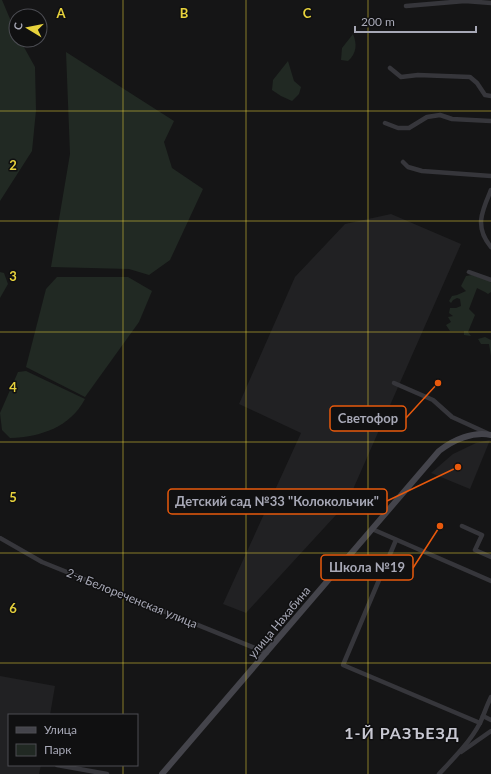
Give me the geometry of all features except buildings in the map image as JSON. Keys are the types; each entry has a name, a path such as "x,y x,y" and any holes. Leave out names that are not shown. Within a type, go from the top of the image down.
{"main road":[{"name":"улица Нахабина","path":"162,774 268,653 431,459 455,440 467,436 490,435"}],"street":[{"path":"406,6 465,1 491,3"},
{"path":"390,68 400,78 418,75 470,77 477,83 485,95 491,96"},
{"path":"385,123 398,128 410,128 427,117 440,115 452,119 491,121"},
{"path":"403,162 408,167 422,171 491,176"},
{"path":"491,190 480,217 481,229 491,248"},
{"path":"469,272 491,280"},
{"path":"394,383 433,400 452,417 490,435"},
{"path":"462,526 482,535 475,550 491,557"},
{"path":"372,529 491,581"},
{"name":"2-я Белореченская улица","path":"0,538 42,562 268,653"},
{"path":"396,540 343,665 480,723"},
{"path":"439,774 458,753 480,723 491,697"},
{"path":"483,716 491,720"},
{"path":"458,753 491,731"},
{"path":"63,766 107,774"}],"shaded area":[{"path":"391,214 461,244 347,503 246,613 223,604 301,433 239,404 295,277 345,224"},
{"path":"490,440 470,489 431,473 453,454 476,443"},
{"path":"0,676 55,686 50,714 8,714 8,766 41,766 39,774 0,774"}],"green space":[{"path":"0,0 2,0 8,14 8,48 24,48 35,67 36,110 32,151 0,201"},
{"path":"353,34 356,45 355,52 348,61 341,60 342,48"},
{"path":"66,52 174,121 164,142 172,168 203,189 170,260 149,275 129,269 51,267 70,154"},
{"path":"288,61 294,81 301,87 299,94 292,101 272,90 273,80"},
{"path":"0,272 4,273 8,284 0,298"},
{"path":"472,275 490,281 491,292 488,294 477,288 469,309 475,315 468,332 471,336 464,335 464,331 450,331 446,325 451,322 448,317 453,316 449,313 450,308 461,306 460,299 457,298 451,303 449,301 452,296 466,291 461,286 466,276"},
{"path":"57,277 128,277 152,291 139,322 85,397 26,367 46,289"},
{"path":"485,337 491,340 491,356 489,344 481,344 478,339"},
{"path":"26,371 85,399 79,409 71,417 54,429 43,433 10,438 2,430 0,413 18,372"}],"place":[{"name":"Светофор","path":"438,383"},
{"name":"Детский сад №33 \"Колокольчик\"","path":"458,467"},
{"name":"Школа №19","path":"440,526"}],"district":[{"name":"1-Й РАЗЪЕЗД","path":"402,732"}]}
